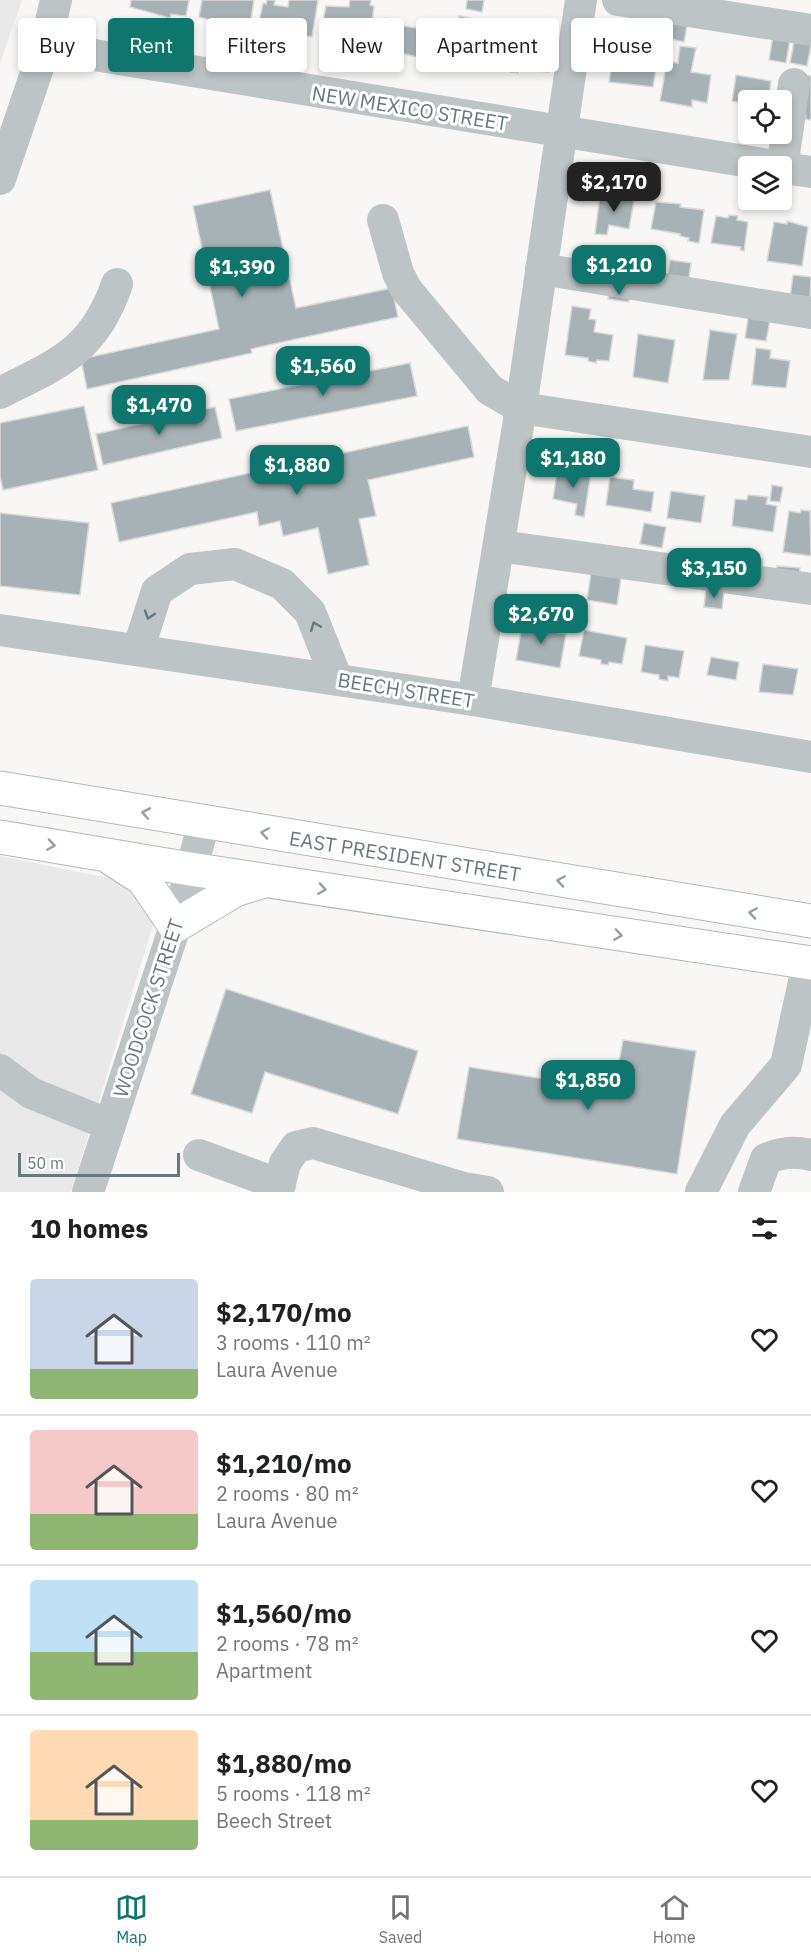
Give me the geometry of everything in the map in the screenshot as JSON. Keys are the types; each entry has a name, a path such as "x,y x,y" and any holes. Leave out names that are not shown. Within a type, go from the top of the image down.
{"main road":[{"name":"EAST PRESIDENT STREET","path":"0,788 811,921"},
{"path":"0,837 264,881 810,963"},
{"path":"103,853 143,879 175,926 235,890 264,881"}],"street":[{"path":"473,700 521,408 581,0"},
{"path":"618,0 811,30"},
{"path":"48,18 50,2"},
{"name":"NEW MEXICO STREET","path":"96,55 738,160"},
{"path":"0,178 36,72"},
{"path":"784,156 794,84"},
{"path":"792,169 811,172"},
{"path":"383,220 398,273 406,290 490,390 521,408 811,452"},
{"path":"541,269 811,313"},
{"path":"0,393 66,360 102,322 117,284"},
{"path":"499,546 811,589"},
{"path":"138,650 157,591 190,568 235,564 282,584 310,612 337,680"},
{"name":"BEECH STREET","path":"0,630 473,700 811,758"},
{"name":"WOODCOCK STREET","path":"88,1192 175,926 204,823"},
{"path":"701,1192 735,1125 799,1068 810,963"},
{"path":"0,1070 31,1093 111,1125"},
{"path":"199,1155 279,1189 285,1163 296,1147 313,1143 464,1188 488,1192"},
{"path":"754,1192 766,1159 777,1154 791,1152 811,1155"}],"shaded area":[{"path":"0,0 22,0 0,63"},
{"path":"0,856 164,889 71,1192 0,1192"}],"building":[{"path":"131,0 189,0 186,16 171,14 170,18 130,7"},
{"path":"202,0 254,0 251,18 199,17"},
{"path":"267,0 275,0 274,5 288,7 289,0 318,0 312,37 307,36 307,18 260,18 263,3 266,4"},
{"path":"350,0 371,0 370,5 374,6 373,18 324,18 326,6 349,7"},
{"path":"467,0 484,0 482,12 466,9"},
{"path":"673,18 688,21 684,42 673,40"},
{"path":"404,26 416,28 416,57 404,54"},
{"path":"773,36 790,39 786,63 769,60"},
{"path":"794,42 811,45 807,66 790,63"},
{"path":"680,46 696,48 691,72 711,75 707,103 692,100 692,107 660,101 665,72 673,72 673,62 678,63"},
{"path":"610,72 655,72 653,87 609,82"},
{"path":"736,75 771,81 770,90 738,90 738,102 732,101"},
{"path":"800,75 811,76 811,120 805,119 806,115 794,113"},
{"path":"270,190 296,308 392,288 398,317 251,349 252,353 87,389 81,359 219,329 193,206"},
{"path":"612,193 634,200 629,229 609,225 607,235 595,234 600,196 611,198"},
{"path":"656,202 681,204 680,207 704,210 699,243 688,241 689,238 680,236 680,234 651,229"},
{"path":"729,215 738,216 737,220 748,222 744,251 740,250 741,247 711,243 716,216 728,218"},
{"path":"787,221 808,227 802,266 767,261 774,222 787,224"},
{"path":"670,260 691,263 689,278 668,275"},
{"path":"793,275 811,277 810,301 790,298"},
{"path":"610,290 630,292 629,302 608,299"},
{"path":"572,306 591,309 589,319 596,320 594,332 613,335 609,361 597,360 596,363 588,361 588,358 565,355"},
{"path":"749,312 770,320 766,341 745,338"},
{"path":"710,330 737,334 729,380 703,380"},
{"path":"638,334 675,340 668,383 633,377"},
{"path":"756,348 771,350 770,358 790,361 786,388 752,385"},
{"path":"410,363 417,396 236,431 229,399"},
{"path":"84,406 98,470 3,490 0,476 0,423"},
{"path":"215,407 222,438 103,465 96,434"},
{"path":"468,426 474,457 368,480 376,516 359,519 369,565 328,574 318,528 283,536 280,521 259,526 257,512 119,542 111,503"},
{"path":"568,469 591,473 584,517 575,515 577,504 553,499 557,473 567,475"},
{"path":"610,477 634,480 633,489 654,492 651,512 606,505"},
{"path":"772,485 783,487 780,502 770,501"},
{"path":"671,491 705,496 701,523 667,518"},
{"path":"748,495 768,497 766,504 777,506 773,532 732,526 735,499 747,500"},
{"path":"801,510 810,511 811,556 783,552 789,511 800,513"},
{"path":"0,513 89,523 80,595 0,586"},
{"path":"644,523 666,527 662,548 640,544"},
{"path":"748,558 762,559 762,571 747,570"},
{"path":"777,566 800,568 799,579 775,576"},
{"path":"591,573 621,578 617,605 587,600"},
{"path":"706,589 724,591 722,609 704,607"},
{"path":"531,618 543,620 542,630 566,634 560,668 516,660 522,626 530,627"},
{"path":"584,630 627,638 622,664 609,662 608,665 601,664 601,660 579,656"},
{"path":"645,645 684,651 679,678 668,676 668,681 659,679 659,675 641,672"},
{"path":"711,657 739,662 736,680 707,675"},
{"path":"763,664 798,669 793,695 759,692"},
{"path":"226,989 418,1051 398,1114 265,1072 252,1113 191,1094"},
{"path":"623,1040 696,1051 677,1174 457,1139 469,1067 614,1090"}]}
